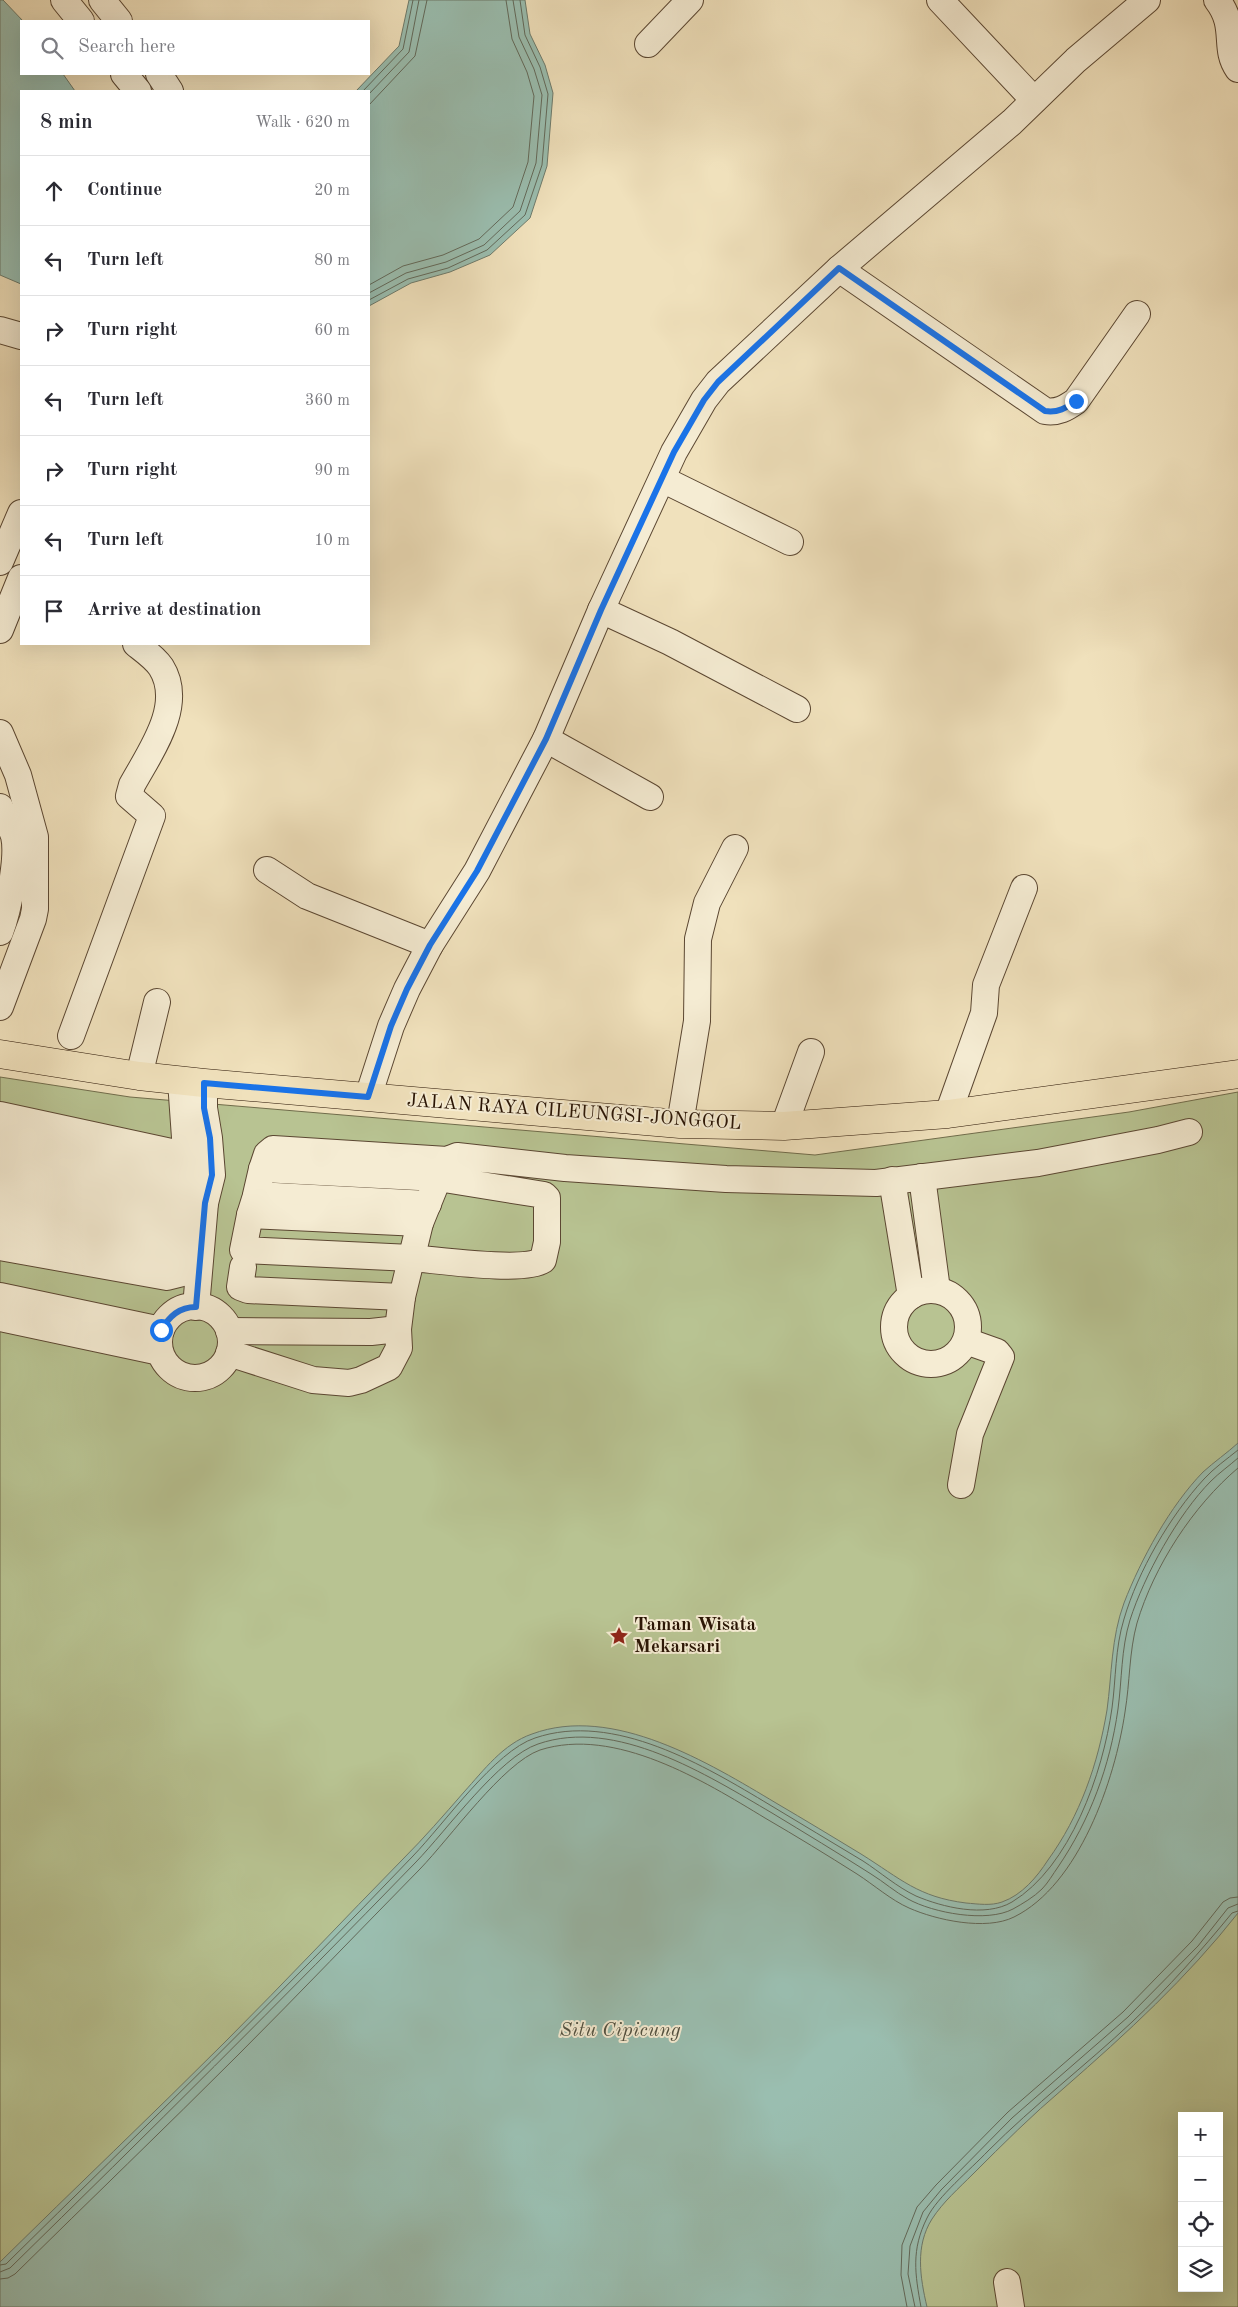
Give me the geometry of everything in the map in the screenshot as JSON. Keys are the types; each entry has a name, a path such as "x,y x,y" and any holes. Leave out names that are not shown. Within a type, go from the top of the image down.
{"main road":[{"name":"JALAN RAYA CILEUNGSI-JONGGOL","path":"0,1054 139,1076 193,1082 680,1124 784,1126 948,1114 1238,1074"}],"street":[{"path":"64,0 80,20"},
{"path":"102,0 117,20"},
{"path":"648,44 690,0"},
{"path":"940,0 1034,100"},
{"path":"368,1097 391,1026 407,989 430,945 477,871 546,739 601,610 662,479 696,412 718,382 839,268 1012,122 1076,60 1147,0"},
{"path":"1217,0 1231,23 1232,60 1238,69"},
{"path":"125,75 137,90"},
{"path":"160,75 169,90"},
{"path":"839,268 1045,411 1051,412 1066,408 1076,401 1136,314"},
{"path":"0,330 20,336"},
{"path":"662,479 790,542"},
{"path":"0,562 20,515"},
{"path":"0,630 20,580"},
{"path":"601,610 670,642 797,709"},
{"path":"71,1036 152,816 129,796 132,785 166,718 169,686 161,666 137,645"},
{"path":"0,733 18,775 35,837 35,909 33,919 0,1007"},
{"path":"546,739 650,797"},
{"path":"0,807 14,836 7,861 8,907 0,932"},
{"path":"680,1124 697,1021 698,939 707,903 736,848"},
{"path":"266,870 315,899 430,945"},
{"path":"948,1114 984,1013 986,984 1024,888"},
{"path":"139,1076 158,1002"},
{"path":"784,1126 811,1052"},
{"path":"0,1247 167,1277 183,1273 193,1082"},
{"path":"0,1115 171,1152 185,1214 196,1307"},
{"path":"229,1342 314,1380 349,1383 361,1380 389,1367 399,1348 398,1329 408,1276 424,1213 442,1169 457,1156 566,1168 726,1179 876,1182 1038,1163 1158,1140 1189,1132"},
{"path":"0,1134 185,1214"},
{"path":"0,1155 185,1214"},
{"path":"0,1165 185,1214"},
{"path":"262,1169 442,1169 544,1195 547,1198 546,1255 543,1260 533,1264 481,1265 408,1276 248,1290 240,1287 253,1205 262,1169"},
{"path":"922,1177 937,1290"},
{"path":"892,1180 911,1296"},
{"path":"0,1187 185,1214"},
{"path":"0,1202 185,1214"},
{"path":"253,1205 424,1213"},
{"path":"0,1221 185,1214"},
{"path":"243,1259 408,1276"},
{"path":"924,1290 937,1290 952,1296 963,1308 968,1323 966,1341 955,1355 938,1363 919,1361 908,1355 897,1339 895,1320 899,1308 911,1296 924,1290"},
{"path":"0,1296 161,1341"},
{"path":"196,1307 214,1312 223,1320 229,1342 225,1363 217,1371 207,1376 196,1378 176,1372 168,1364 161,1341 167,1321 177,1312 196,1307"},
{"path":"0,1318 161,1341"},
{"path":"229,1342 398,1329"},
{"path":"960,1485 972,1428 1001,1357 997,1352 966,1341"}],"green space":[{"name":"Taman Wisata Mekarsari","path":"0,1077 130,1097 815,1155 1129,1112 1238,1092 1238,2307 0,2307"}],"water":[{"path":"0,0 3,0 22,20 20,20 20,75 64,75 74,90 20,90 20,284 0,275"},
{"path":"409,0 525,0 530,34 545,65 553,93 547,166 530,218 490,255 450,272 411,283 370,305 370,90 357,90 399,46"},
{"name":"Situ Cipicung","path":"1238,1443 1238,1913 1198,1960 1156,2004 1111,2047 1040,2109 951,2195 936,2213 927,2229 921,2251 922,2284 927,2307 0,2307 0,2262 248,2018 419,1843 479,1775 503,1751 522,1738 563,1727 595,1726 627,1732 659,1742 691,1756 750,1787 910,1886 935,1896 966,1903 993,1904 1016,1895 1034,1879 1044,1866 1069,1826 1086,1789 1093,1770 1107,1710 1112,1656 1120,1616 1139,1569 1157,1534 1179,1501 1203,1472"}],"place":[{"name":"Taman Wisata Mekarsari","path":"619,1636"}],"route":[{"path":"161,1330 177,1312 190,1307 196,1307 205,1203 212,1175 210,1138 204,1108 204,1083 368,1097 391,1026 407,989 430,945 477,871 507,810 546,739 588,639 674,452 704,400 718,382 839,268 1045,411 1057,411 1066,408 1076,401"}]}
